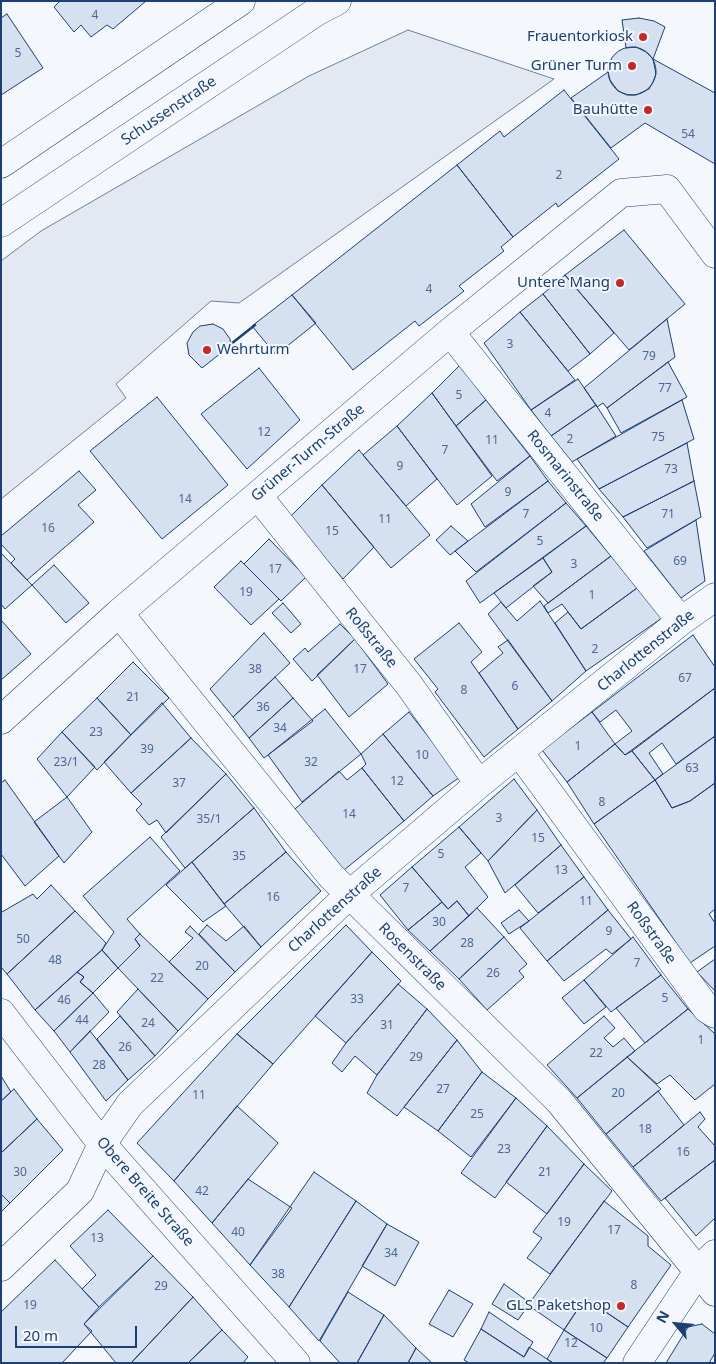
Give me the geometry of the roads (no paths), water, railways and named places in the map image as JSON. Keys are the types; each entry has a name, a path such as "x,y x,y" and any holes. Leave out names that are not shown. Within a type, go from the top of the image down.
{"street":[{"path":"1,164 241,1"},
{"name":"Schussenstraße","path":"1,223 308,18 337,1"},
{"name":"Grüner-Turm-Straße","path":"1,720 119,613 450,332 621,193 667,189 715,254"},
{"name":"Rosmarinstraße","path":"450,332 681,620"},
{"name":"Roßstraße","path":"258,496 410,685 480,784"},
{"name":"Charlottenstraße","path":"1,1267 80,1190 102,1144 130,1104 350,895 519,752 681,620 715,597"},
{"name":"Rosenstraße","path":"119,613 350,895 559,1101 710,1272"},
{"name":"Roßstraße","path":"519,752 707,1009 715,1014"},
{"name":"Obere Breite Straße","path":"1,1013 102,1144 296,1363"},
{"path":"638,1363 710,1272"}],"place":[{"name":"Frauentorkiosk","path":"643,37"},
{"name":"Grüner Turm","path":"632,66"},
{"name":"Bauhütte","path":"648,110"},
{"name":"Untere Mang","path":"620,283"},
{"name":"Wehrturm","path":"207,350"},
{"name":"GLS Paketshop","path":"621,1306"}]}
